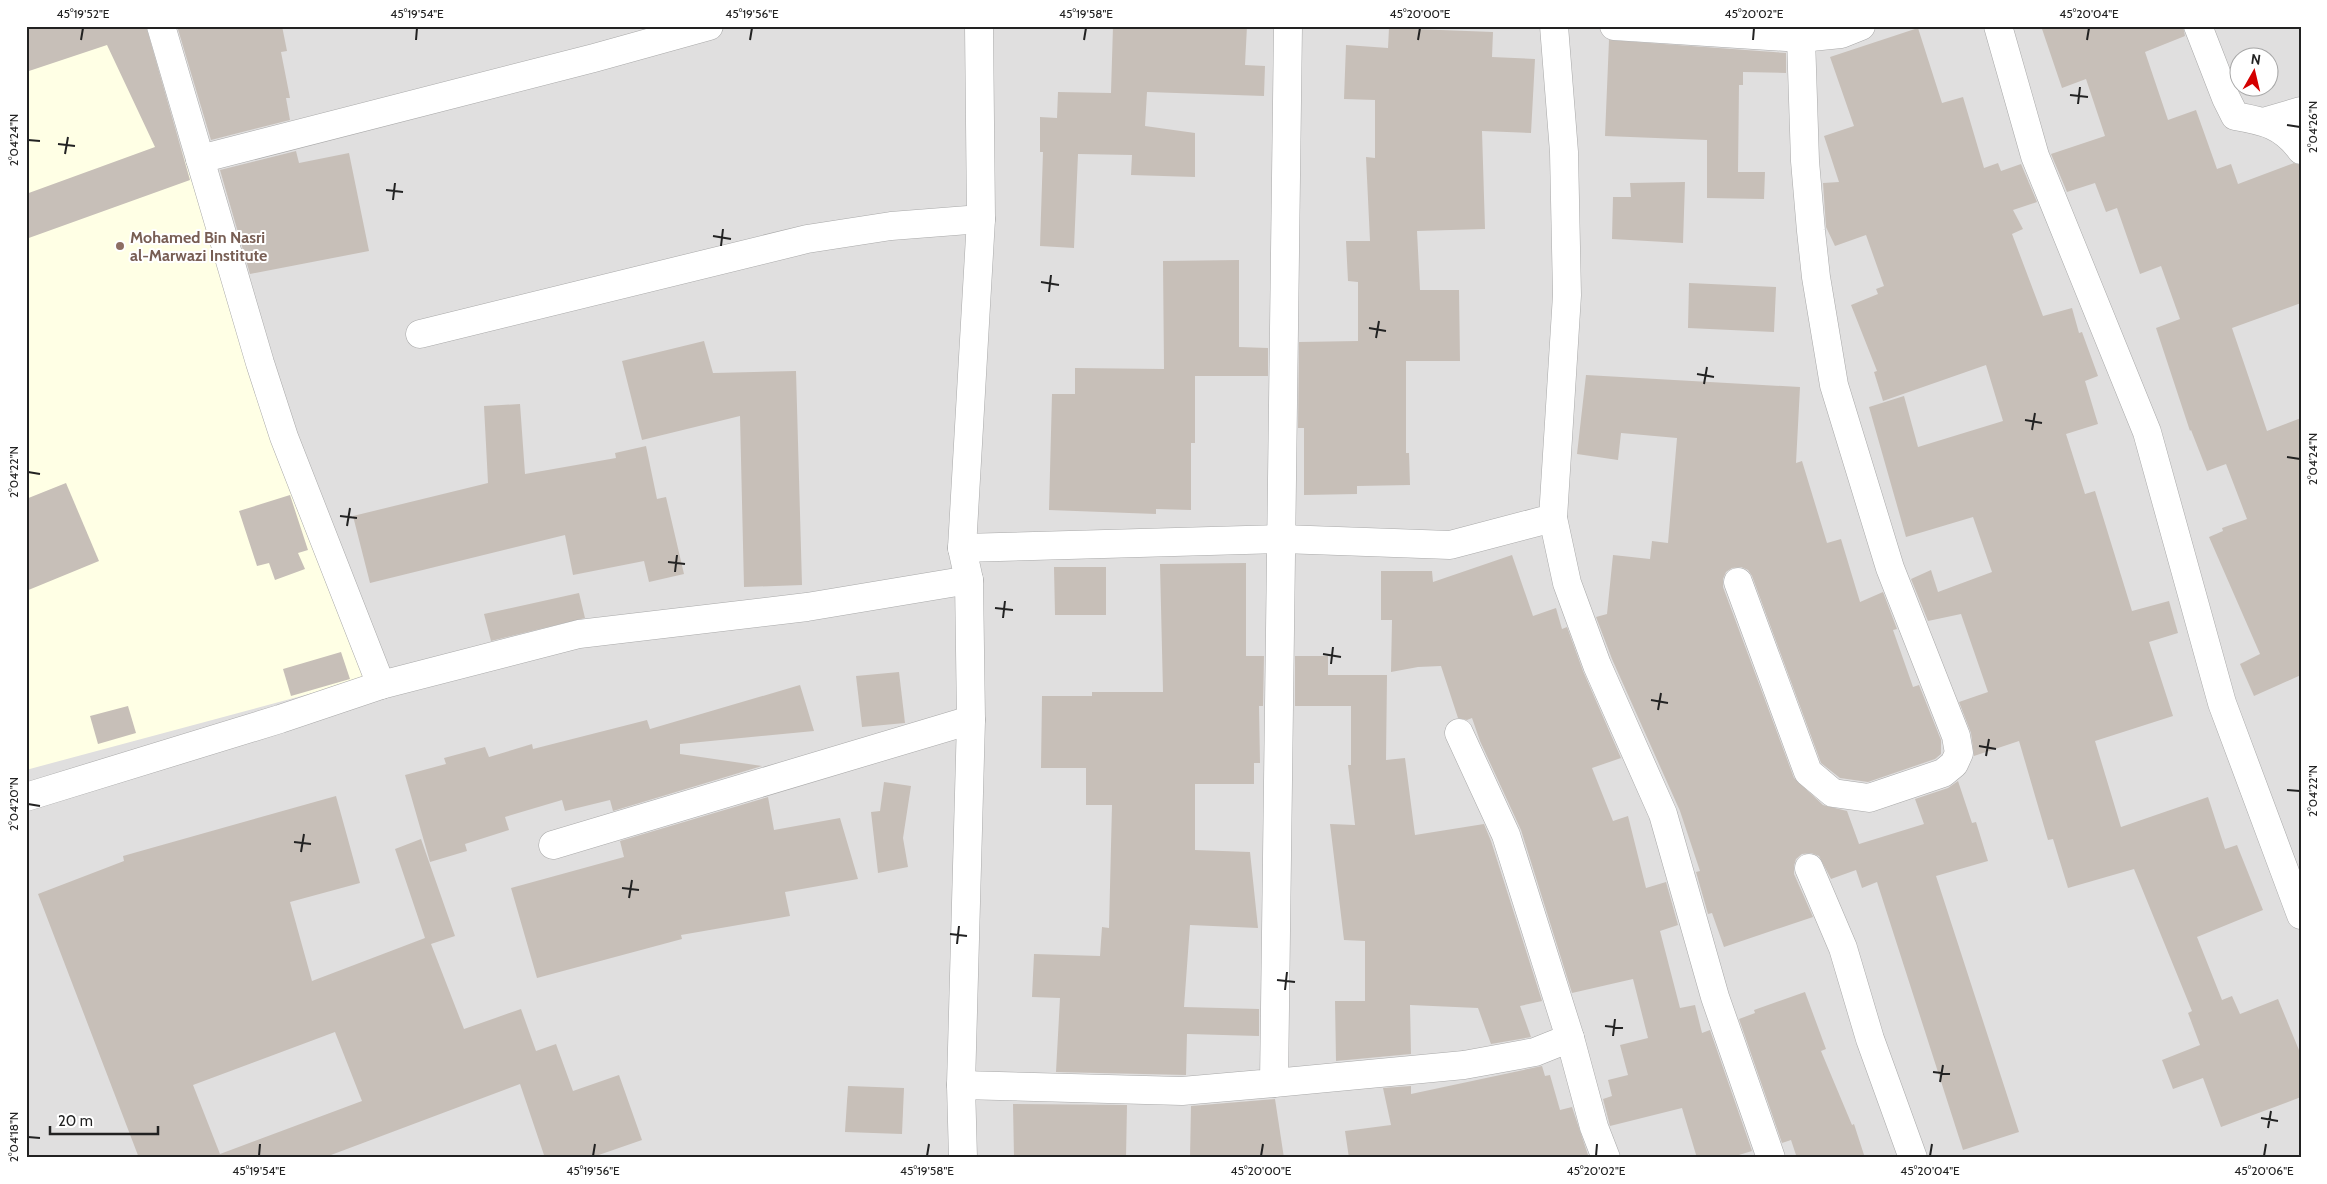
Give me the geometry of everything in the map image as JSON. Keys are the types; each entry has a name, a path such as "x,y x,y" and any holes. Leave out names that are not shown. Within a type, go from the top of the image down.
{"street":[{"path":"161,26 260,363 284,437 381,685"},
{"path":"200,159 594,58 709,26"},
{"path":"963,1158 962,1085 970,720 969,580 962,548 981,219 979,26"},
{"path":"1274,1083 1288,26"},
{"path":"1554,26 1564,152 1567,295 1553,518 1568,583 1597,666 1663,814 1715,997 1771,1158"},
{"path":"1614,26 1800,38 1841,34 1862,26"},
{"path":"1998,26 2035,156 2146,432 2222,703 2301,915"},
{"path":"2198,26 2226,98 2236,116 2266,122 2292,138 2301,150"},
{"path":"1738,582 1808,772 1833,793 1869,798 1943,773 1954,764 1959,753 1956,736 1890,568 1834,385 1816,277 1811,231 1800,38"},
{"path":"2266,122 2301,111"},
{"path":"420,334 807,239 891,226 981,219"},
{"path":"962,548 1282,539 1450,545 1553,518"},
{"path":"26,798 280,719 381,685 579,634 807,607 969,580"},
{"path":"553,845 970,720"},
{"path":"1459,733 1506,835 1570,1038 1594,1128 1606,1158"},
{"path":"1809,868 1843,948 1870,1040 1913,1158"},
{"path":"962,1085 1182,1091 1464,1065 1535,1052 1570,1038"}],"shaded area":[{"path":"26,26 2301,26 2301,1158 26,1158"},
{"name":"Mohamed Bin Nasri al-Marwazi Institute","path":"26,26 141,26 284,465 368,678 26,770"}],"building":[{"path":"26,26 146,26 190,180 26,239 26,194 155,147 107,45 26,72"},
{"path":"177,26 282,26 287,51 281,52 290,98 286,98 290,120 211,140"},
{"path":"1113,26 1247,26 1245,65 1265,66 1264,96 1147,92 1145,126 1195,133 1195,177 1131,175 1132,155 1078,154 1074,248 1040,246 1043,152 1040,152 1040,117 1057,118 1058,92 1111,93"},
{"path":"2041,26 2183,26 2185,36 2145,52 2168,120 2196,110 2217,169 2231,164 2238,184 2294,163 2301,165 2301,303 2232,328 2267,431 2301,418 2301,675 2254,696 2240,664 2260,654 2209,537 2223,531 2222,528 2247,519 2226,464 2207,471 2190,431 2156,328 2180,319 2161,266 2140,274 2117,208 2106,212 2095,183 2067,192 2051,154 2105,136 2086,79 2062,88"},
{"path":"1389,28 1493,32 1492,57 1535,59 1531,133 1482,131 1485,229 1417,231 1420,290 1459,290 1460,361 1406,361 1406,453 1409,453 1410,485 1357,486 1357,494 1304,495 1304,428 1298,428 1299,342 1358,341 1358,282 1348,281 1346,241 1370,241 1366,157 1375,158 1375,100 1344,99 1346,45 1388,48"},
{"path":"1918,28 1942,103 1963,97 1984,168 1998,163 2001,171 2021,164 2037,202 2013,210 2023,229 2012,234 2043,316 2072,308 2079,333 2082,332 2098,376 2085,381 2098,424 2066,434 2085,494 2095,491 2132,611 2169,601 2178,633 2149,642 2173,716 2095,741 2121,827 2208,797 2225,849 2237,845 2263,910 2197,937 2222,1000 2232,996 2240,1014 2278,999 2301,1055 2301,1097 2221,1127 2203,1078 2173,1089 2162,1060 2200,1045 2188,1013 2192,1011 2134,869 2068,888 2053,839 2048,840 2019,741 1974,756 1971,733 1959,702 1988,692 1961,614 1928,621 1911,579 1931,570 1938,592 1992,572 1973,517 1906,537 1869,407 1904,396 1918,447 2003,421 1986,365 1883,401 1874,372 1877,371 1851,305 1878,294 1876,289 1884,286 1866,235 1835,246 1826,227 1823,183 1839,182 1824,136 1854,126 1830,57"},
{"path":"1609,40 1786,53 1786,73 1743,72 1743,85 1739,85 1738,172 1765,172 1764,199 1707,198 1707,140 1605,136"},
{"path":"296,151 299,163 349,153 369,251 250,274 220,170"},
{"path":"1685,182 1683,243 1612,239 1613,197 1631,197 1630,183"},
{"path":"1239,260 1239,347 1268,348 1268,376 1195,376 1195,443 1191,443 1191,510 1156,509 1156,514 1049,510 1052,394 1075,394 1075,368 1164,369 1163,261"},
{"path":"1689,283 1776,287 1774,332 1688,328"},
{"path":"704,341 713,373 796,371 802,585 744,587 740,416 642,440 622,361"},
{"path":"1586,375 1800,387 1796,463 1802,461 1827,543 1841,539 1860,602 1883,592 1897,629 1893,630 1913,687 1919,685 1941,740 1941,754 1935,759 1868,782 1840,778 1821,763 1752,576 1748,570 1741,567 1732,568 1726,572 1723,579 1723,587 1794,778 1823,805 1847,811 1859,844 1924,824 1915,799 1948,788 1958,781 1972,823 1976,822 1988,861 1936,876 2019,1132 1963,1150 1877,882 1862,888 1856,870 1831,879 1819,856 1811,853 1802,854 1796,859 1794,874 1813,917 1724,947 1712,913 1708,914 1696,872 1700,871 1680,811 1612,659 1596,617 1607,614 1613,555 1650,559 1652,541 1668,543 1677,438 1621,433 1618,460 1577,454"},
{"path":"520,404 525,474 616,458 615,453 646,446 657,499 666,497 684,574 649,582 644,561 573,575 565,535 370,583 353,516 488,483 484,406"},
{"path":"66,483 99,561 26,591 26,499"},
{"path":"290,495 308,550 298,553 305,569 275,580 269,563 257,566 239,511"},
{"path":"1512,555 1533,616 1556,608 1562,629 1567,627 1583,671 1621,758 1592,768 1613,821 1628,816 1646,888 1666,882 1678,925 1660,931 1680,1008 1695,1005 1702,1033 1710,1030 1752,1151 1729,1158 1697,1158 1682,1108 1610,1126 1603,1099 1612,1096 1608,1080 1628,1075 1620,1045 1648,1038 1633,979 1572,993 1521,830 1480,741 1472,718 1467,720 1458,718 1441,666 1418,667 1391,672 1392,620 1381,620 1381,571 1432,571 1433,582"},
{"path":"1246,563 1246,656 1264,656 1263,706 1259,706 1260,763 1254,763 1254,784 1195,784 1195,850 1250,852 1258,928 1190,925 1184,1007 1259,1009 1259,1036 1187,1034 1186,1075 1056,1072 1060,998 1032,997 1034,954 1100,956 1102,927 1109,928 1112,805 1086,805 1086,768 1041,768 1042,696 1092,696 1092,692 1163,692 1160,564"},
{"path":"1054,567 1106,567 1106,615 1055,615"},
{"path":"579,593 585,618 491,641 484,614"},
{"path":"341,652 350,679 291,696 283,669"},
{"path":"1295,656 1328,656 1328,675 1387,675 1386,760 1405,758 1415,835 1484,824 1542,1001 1520,1006 1531,1037 1491,1044 1478,1008 1410,1005 1411,1054 1336,1061 1335,1001 1365,1001 1365,941 1344,940 1330,824 1355,825 1348,765 1351,765 1351,706 1295,706"},
{"path":"899,672 905,723 862,727 856,676"},
{"path":"800,685 814,731 680,744 680,754 762,766 613,811 610,800 565,811 562,800 505,817 509,830 465,844 467,851 430,862 405,775 446,764 444,758 485,747 489,757 532,744 533,749 647,720 650,729"},
{"path":"128,706 136,733 98,744 90,716"},
{"path":"884,782 911,786 903,838 908,867 878,873 871,812 880,811"},
{"path":"336,796 360,883 290,902 312,981 425,938 395,849 421,839 455,936 431,944 464,1029 521,1009 536,1051 556,1044 573,1091 619,1075 642,1140 590,1158 545,1158 520,1084 323,1158 139,1158 38,894 124,861 123,856","holes":["335,1032 362,1101 220,1154 193,1085"]},
{"path":"768,797 774,830 840,818 858,879 785,892 790,916 681,935 682,939 537,978 511,888 624,857 620,841"},
{"path":"1805,992 1826,1049 1821,1051 1852,1125 1854,1124 1865,1158 1797,1158 1791,1140 1782,1143 1739,1019 1755,1013 1754,1010"},
{"path":"1542,1066 1545,1076 1550,1075 1560,1110 1572,1107 1589,1158 1349,1158 1345,1131 1391,1125 1383,1088 1411,1086 1411,1094"},
{"path":"848,1086 904,1088 902,1134 845,1132"},
{"path":"1275,1099 1284,1158 1190,1158 1191,1106"},
{"path":"1013,1104 1127,1105 1126,1158 1014,1158"}],"place":[{"name":"Mohamed Bin Nasri al-Marwazi Institute","path":"120,246"}]}
